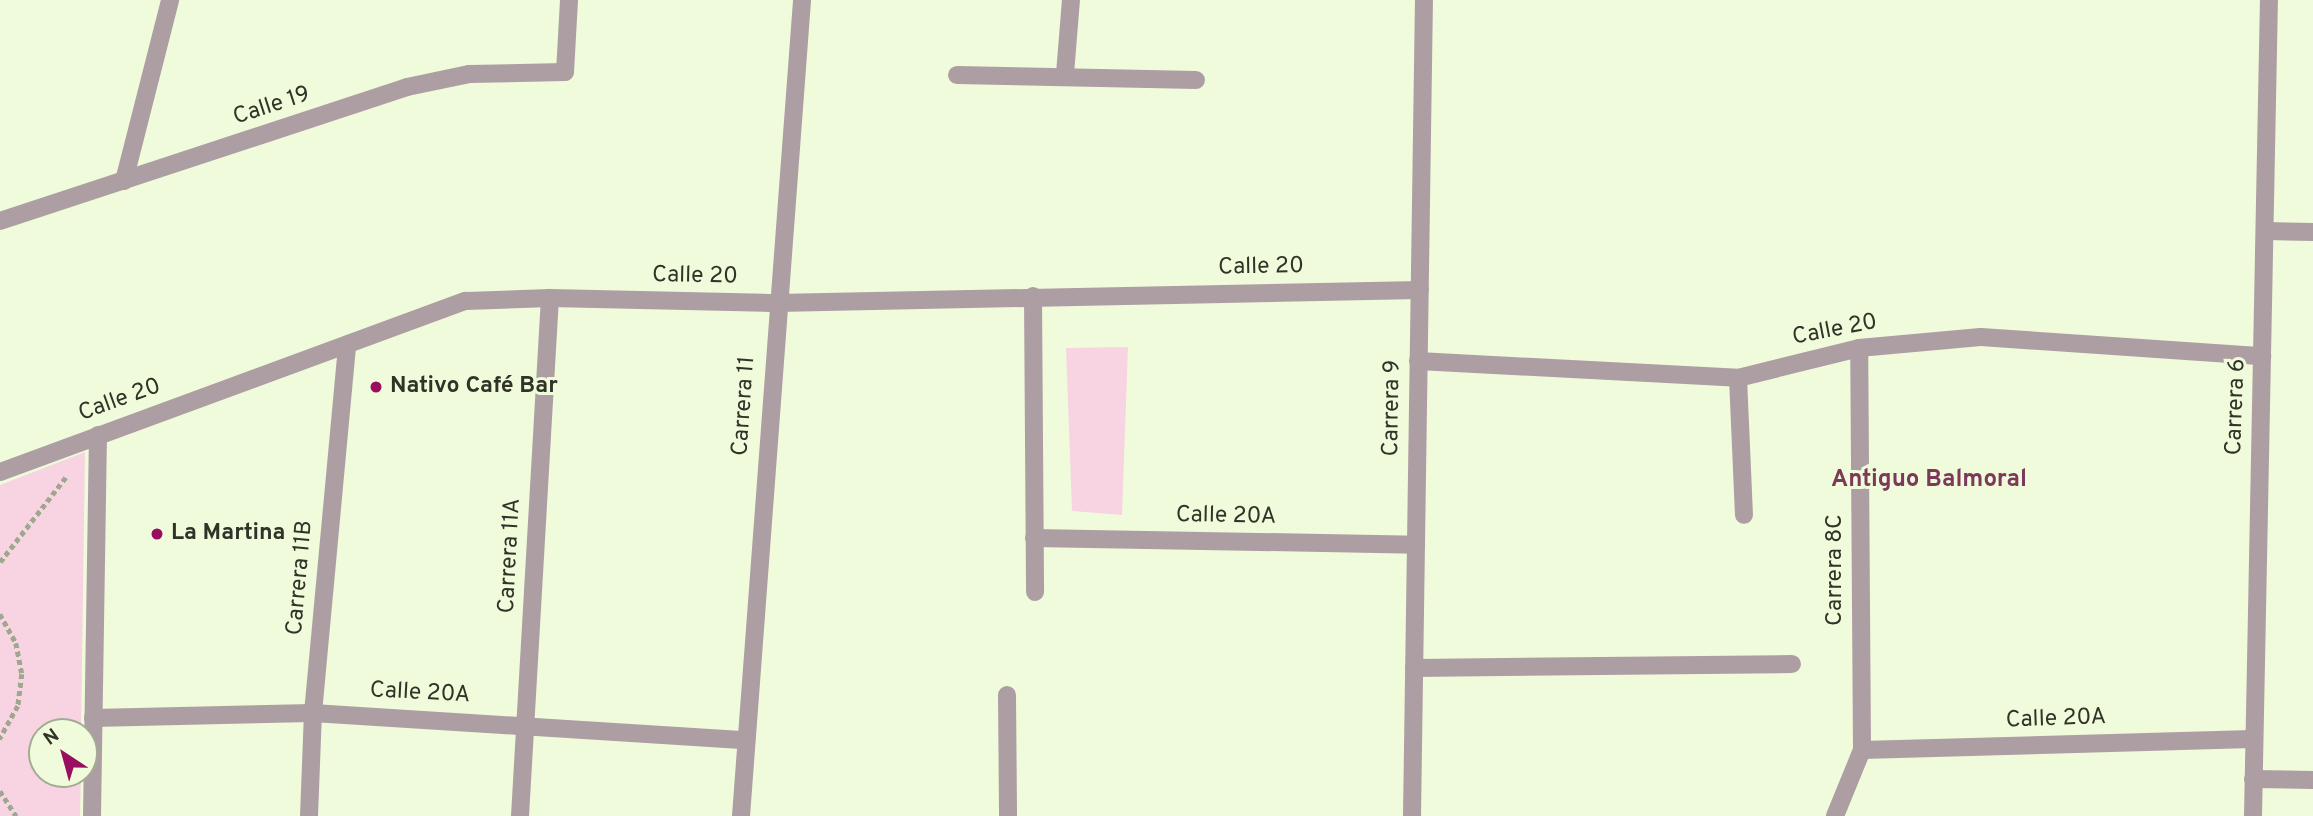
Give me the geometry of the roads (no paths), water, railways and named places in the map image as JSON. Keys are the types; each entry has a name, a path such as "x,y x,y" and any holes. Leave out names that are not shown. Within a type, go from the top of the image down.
{"street":[{"path":"124,181 170,0"},
{"name":"Calle 19","path":"0,221 407,87 469,74 565,72 569,0"},
{"name":"Carrera 11","path":"741,816 777,303 802,0"},
{"path":"1065,74 1072,0"},
{"name":"Carrera 9","path":"1412,816 1424,0"},
{"name":"Carrera 6","path":"2253,816 2252,739 2268,231 2269,0"},
{"path":"957,75 1065,74 1196,80"},
{"path":"2268,231 2313,232"},
{"name":"Calle 20","path":"0,472 466,301 550,298 777,303 1420,290"},
{"path":"1033,296 1035,592"},
{"name":"Carrera 11A","path":"520,816 550,298"},
{"name":"Calle 20","path":"1418,361 1738,378 1860,348 1981,337 2262,356"},
{"name":"Carrera 11B","path":"309,816 313,713 347,345"},
{"name":"Carrera 8C","path":"1860,348 1862,750"},
{"path":"1738,378 1744,515"},
{"path":"93,718 98,435"},
{"name":"Calle 20A","path":"1034,538 1416,545"},
{"path":"1414,668 1792,664"},
{"path":"1007,695 1008,816"},
{"name":"Calle 20A","path":"93,718 313,713 526,724 745,740"},
{"name":"Calle 20A","path":"1862,750 2252,739"},
{"path":"1835,816 1862,750"},
{"path":"2253,779 2313,780"},
{"path":"92,788 92,816"}],"place":[{"name":"Nativo Café Bar","path":"376,387"},
{"name":"La Martina","path":"157,534"}],"district":[{"name":"Antiguo Balmoral","path":"1929,481"}]}
